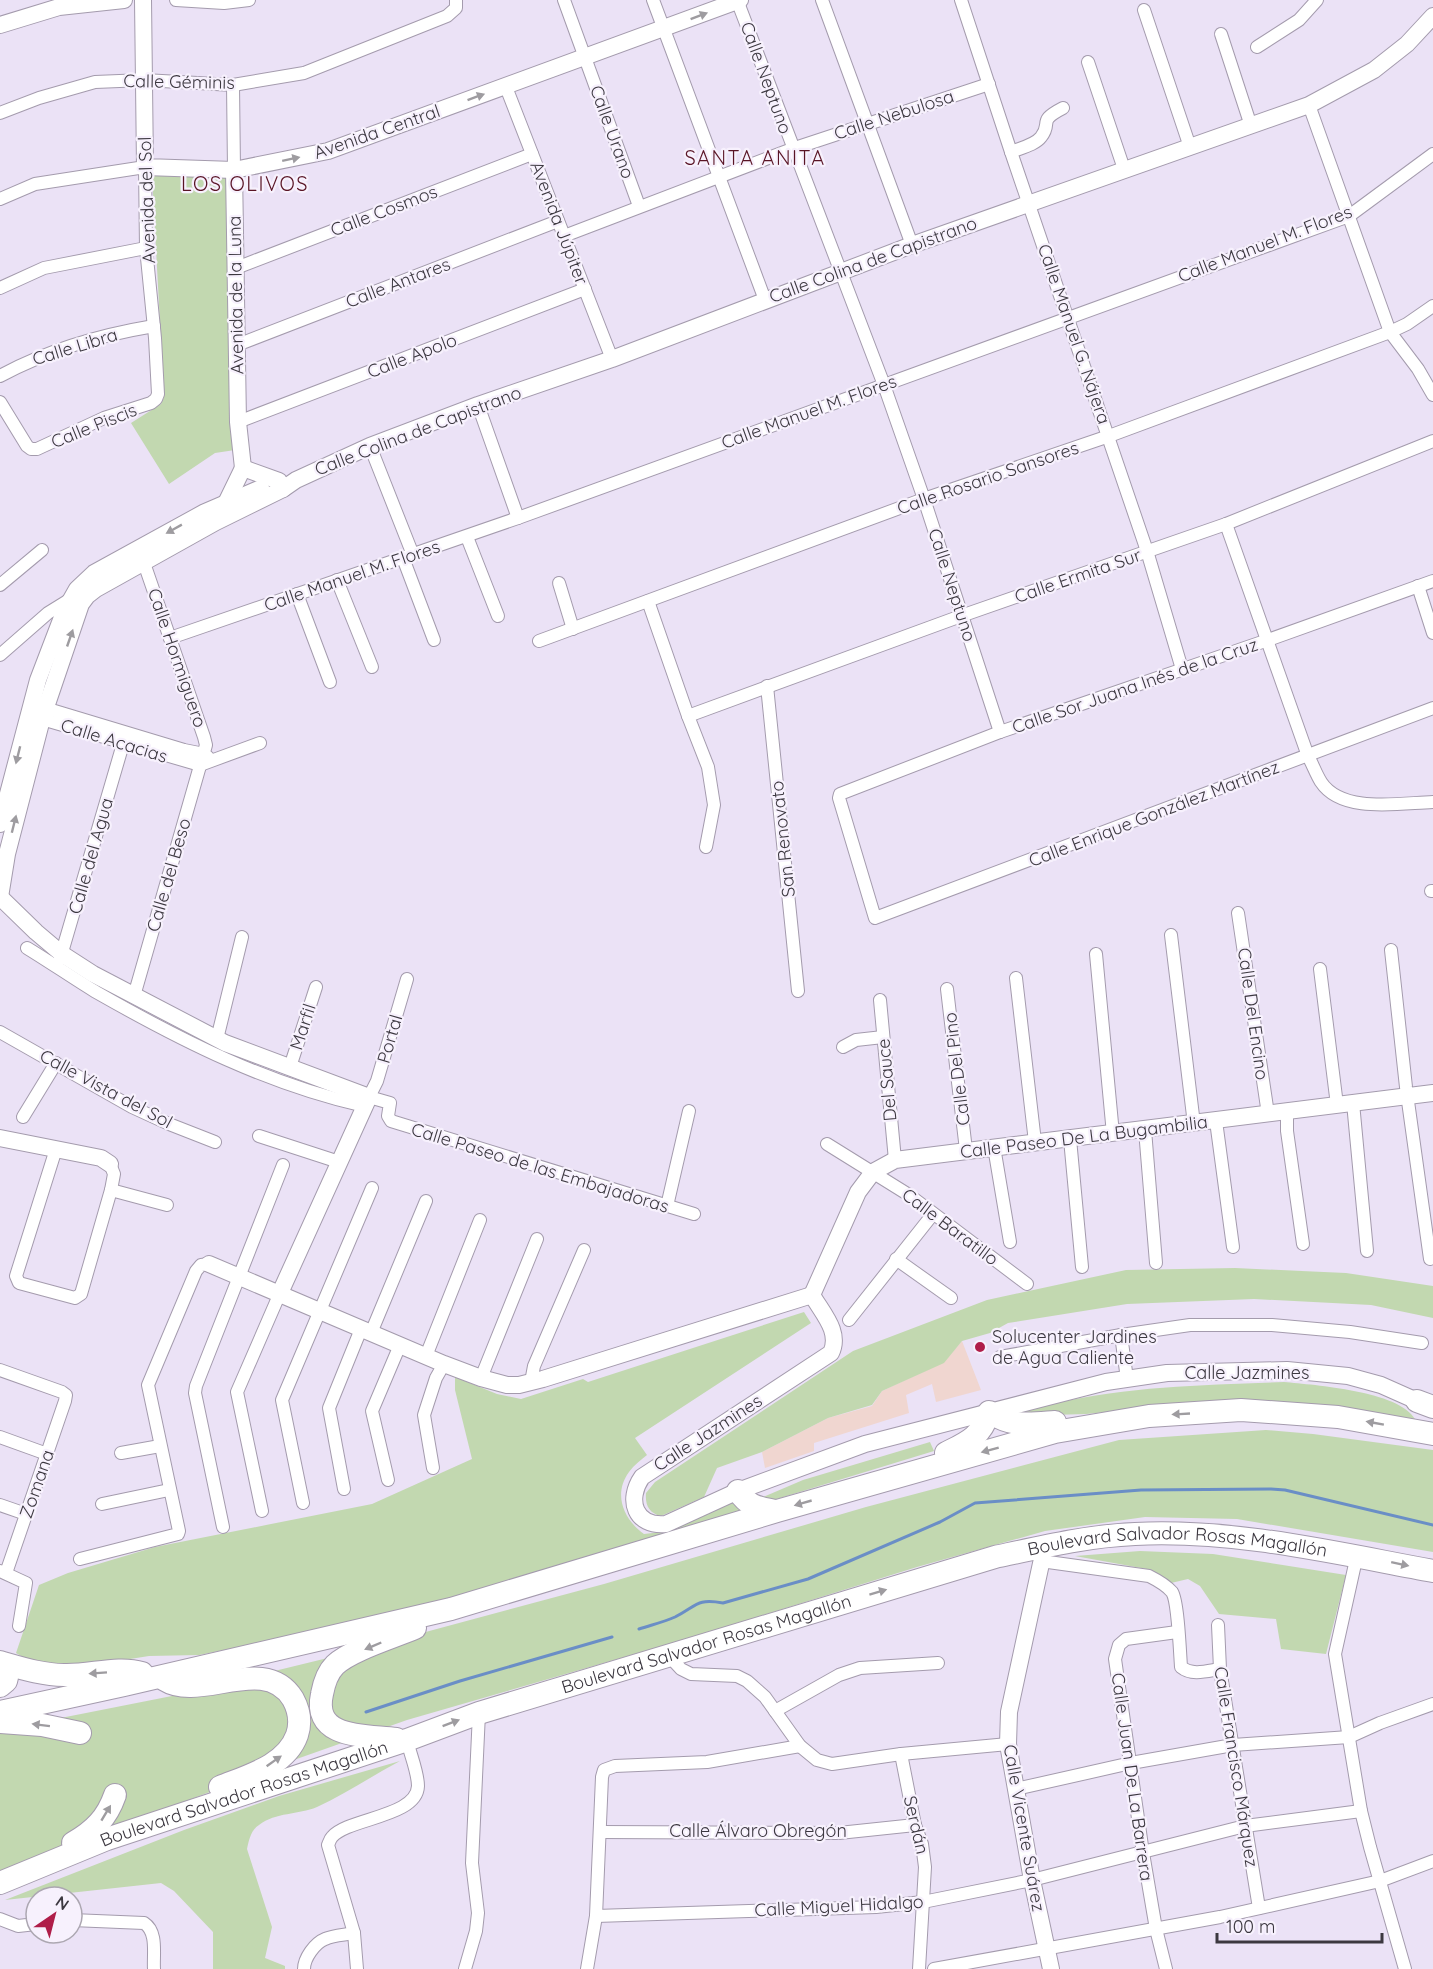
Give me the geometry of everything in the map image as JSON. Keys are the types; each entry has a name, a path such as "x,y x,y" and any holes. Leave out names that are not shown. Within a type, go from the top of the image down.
{"highway":[{"path":"899,1475 966,1443 981,1431 989,1412 1005,1421 1025,1424 1252,1411 1338,1417 1424,1418"},
{"path":"0,1712 451,1609 899,1475 1055,1432 1149,1416"},
{"path":"738,1491 751,1505 777,1511"},
{"name":"Boulevard Salvador Rosas Magallón","path":"3,1882 107,1839 407,1740 479,1713 995,1557 1043,1553 1102,1536 1170,1534 1214,1536 1357,1556 1433,1571"},
{"path":"407,1740 340,1732 330,1724 322,1712 321,1701 325,1680 335,1665 348,1656 485,1598"},
{"path":"0,1664 46,1674 140,1672 186,1687 248,1678 271,1681 287,1691 296,1706 299,1722 297,1735 276,1762 254,1774 167,1807 107,1839"},
{"path":"0,1664 7,1677 0,1686"},
{"path":"0,1722 42,1725 80,1733"},
{"path":"3,1882 87,1836 105,1816 115,1795"}],"street":[{"path":"0,25 59,7 124,0"},
{"name":"Avenida del Sol","path":"143,0 146,248 154,326 158,394 156,399"},
{"path":"176,0 224,3 249,0"},
{"name":"Calle Urano","path":"564,0 639,206"},
{"path":"653,0 765,300"},
{"name":"Avenida Central","path":"0,199 35,184 145,167 234,171 328,151 738,0"},
{"name":"Calle Neptuno","path":"738,0 792,148 884,385 1000,732"},
{"path":"822,0 912,245"},
{"name":"Calle Manuel G. Nájera","path":"961,0 1147,551 1182,669"},
{"path":"1257,47 1299,20 1317,0"},
{"name":"Calle Géminis","path":"0,113 39,98 94,82 144,80 233,85 304,74 447,16 456,4"},
{"path":"1144,10 1190,147"},
{"name":"Calle Colina de Capistrano","path":"75,602 144,563 228,509 370,446 912,245 1309,105 1374,70 1407,44 1433,16"},
{"path":"1221,34 1251,126"},
{"path":"1088,62 1124,169"},
{"name":"Calle Nebulosa","path":"564,236 792,148 989,84"},
{"name":"Avenida de la Luna","path":"233,85 238,422 243,468"},
{"name":"Avenida Júpiter","path":"506,87 612,358"},
{"path":"1309,105 1390,332 1418,369 1433,395"},
{"path":"1011,152 1037,141 1044,133 1046,119 1063,108"},
{"name":"Calle Cosmos","path":"236,268 532,153"},
{"name":"Calle Manuel M. Flores","path":"170,638 467,537 1348,216 1433,154"},
{"name":"Calle Antares","path":"237,345 558,221"},
{"path":"0,288 44,268 146,248"},
{"name":"Calle Apolo","path":"238,422 585,289"},
{"name":"Calle Rosario Sansores","path":"539,641 924,500 1109,436 1390,332 1407,324 1433,306"},
{"name":"Calle Libra","path":"0,376 52,352 124,331 154,326"},
{"name":"Calle Piscis","path":"0,402 27,446 37,449 104,418 139,408 156,399"},
{"path":"478,405 518,518"},
{"name":"Calle Ermita Sur","path":"688,717 961,616 1226,524 1433,441"},
{"path":"370,446 434,640"},
{"path":"228,509 243,468 286,483"},
{"name":"Calle Colina de Capistrano","path":"1,887 37,712 38,680 84,580 205,512 228,509"},
{"path":"1226,524 1308,756 1322,784 1348,802 1371,804 1433,802"},
{"path":"467,537 498,616"},
{"path":"0,585 42,550"},
{"name":"Calle Hormiguero","path":"144,563 205,739 202,760"},
{"path":"338,580 372,667"},
{"name":"Calle Sor Juana Inés de la Cruz","path":"873,918 839,796 1000,732 1433,581"},
{"path":"559,583 573,629"},
{"path":"1418,586 1433,633"},
{"path":"297,594 330,682"},
{"path":"648,601 688,717 708,767 714,805 706,847"},
{"path":"0,655 48,613 75,602"},
{"name":"San Renovato","path":"767,686 798,991"},
{"name":"Calle Enrique González Martínez","path":"873,918 1433,708"},
{"name":"Calle Colina de Capistrano","path":"0,824 37,712"},
{"name":"Calle Acacias","path":"37,712 123,744 202,760"},
{"name":"Calle Acacias","path":"37,712 184,750 202,760"},
{"path":"202,760 215,761 260,743"},
{"name":"Calle del Agua","path":"59,960 123,744"},
{"name":"Calle del Beso","path":"134,996 202,760"},
{"name":"Calle Paseo de las Embajadoras","path":"1,887 17,916 59,960 93,974 217,1039 253,1055 290,1067 367,1102 390,1103 388,1116 397,1124 693,1214"},
{"name":"Calle Del Encino","path":"1238,913 1268,1114"},
{"path":"1170,935 1194,1124"},
{"path":"217,1039 242,938"},
{"path":"27,948 59,960 94,991 212,1054 333,1099 367,1102 237,1392 262,1511"},
{"path":"1392,950 1408,1097 1430,1259"},
{"path":"1096,954 1113,1134"},
{"path":"1320,969 1345,1104 1367,1251"},
{"path":"1016,978 1035,1142"},
{"name":"Portal","path":"367,1102 377,1081 407,979"},
{"name":"Marfil","path":"290,1067 316,987"},
{"name":"Calle Del Pino","path":"947,989 966,1150"},
{"name":"Del Sauce","path":"880,1000 895,1160"},
{"name":"Calle Vista del Sol","path":"0,1032 153,1117 215,1142"},
{"path":"843,1047 862,1039 884,1037"},
{"path":"23,1117 56,1063"},
{"name":"Calle Paseo De La Bugambilia","path":"812,1295 858,1192 873,1172 895,1160 994,1146 1287,1113 1433,1093"},
{"path":"667,1206 689,1111"},
{"path":"1287,1113 1287,1131 1303,1244"},
{"path":"1216,1121 1233,1247"},
{"path":"1144,1130 1156,1263"},
{"path":"259,1136 339,1162"},
{"path":"0,1138 56,1149 101,1158 110,1164 114,1174 111,1190 81,1294 75,1298 19,1283 16,1276 56,1149"},
{"path":"1070,1138 1082,1267"},
{"name":"Calle Baratillo","path":"827,1144 873,1172 1027,1284"},
{"path":"994,1146 1010,1242"},
{"path":"223,1527 195,1393 196,1386 283,1165"},
{"path":"303,1503 282,1400 372,1188"},
{"path":"111,1190 167,1205"},
{"path":"344,1489 329,1408 426,1201"},
{"path":"849,1320 933,1214"},
{"path":"426,1356 480,1220"},
{"path":"481,1378 537,1239"},
{"path":"531,1382 534,1366 584,1250"},
{"path":"896,1259 951,1298"},
{"path":"80,1559 178,1534 148,1385 196,1271 201,1265 209,1264 240,1276 444,1364 507,1385 531,1382 812,1295"},
{"name":"Calle Jazmines","path":"812,1295 835,1334 835,1344 831,1353 650,1470 636,1486 635,1503 638,1514 645,1521 654,1525 666,1524 738,1491 865,1444 1106,1382 1127,1379 1177,1373 1287,1370 1348,1376 1381,1385 1424,1418"},
{"path":"1000,1358 1121,1335 1190,1325 1272,1325 1350,1332 1422,1343"},
{"path":"1121,1335 1127,1379"},
{"path":"388,1480 372,1411 400,1345"},
{"path":"433,1467 424,1415 436,1378 444,1364"},
{"name":"Zomana","path":"0,1370 66,1395 26,1514 3,1572"},
{"path":"0,1437 47,1454"},
{"path":"121,1453 160,1446"},
{"path":"102,1504 170,1490"},
{"path":"0,1505 26,1514"},
{"path":"1043,1553 1149,1576 1160,1582 1172,1592 1176,1605 1182,1667 1195,1672 1220,1669"},
{"name":"Calle Vicente Suárez","path":"1043,1553 1009,1712 1008,1744 1032,1880 1052,1969"},
{"path":"1357,1556 1335,1654 1361,1811 1405,1969"},
{"path":"3,1572 26,1583 20,1626"},
{"name":"Calle Francisco Márquez","path":"1218,1626 1220,1669 1259,1908"},
{"name":"Calle Juan De La Barrera","path":"1166,1969 1156,1929 1143,1852 1115,1659 1119,1645 1126,1640 1177,1632"},
{"path":"669,1656 681,1669 691,1674 736,1676 747,1681 765,1697 800,1746 817,1760 832,1764 901,1754 1008,1744"},
{"path":"775,1711 839,1675 860,1668 938,1663"},
{"path":"1016,1789 1233,1745 1349,1737 1433,1704"},
{"path":"465,1966 476,1931 478,1913 472,1863 479,1713"},
{"path":"357,1969 354,1933 328,1845 332,1837 341,1831 387,1814 410,1801 416,1793 418,1784 407,1740"},
{"path":"587,1969 596,1916 604,1770 611,1767 707,1762 800,1746"},
{"name":"Serdán","path":"901,1754 915,1825 922,1844 925,1867 918,1969"},
{"name":"Calle Miguel Hidalgo","path":"596,1916 876,1907 923,1902 1032,1880 1245,1826 1361,1811"},
{"name":"Calle Álvaro Obregón","path":"600,1832 839,1833 915,1825"},
{"path":"934,1969 1259,1908 1380,1881 1433,1861"},
{"path":"0,1919 18,1926 24,1925"},
{"path":"84,1920 144,1923 150,1927 153,1934 154,1969"},
{"path":"304,1969 304,1963 310,1952 324,1939 354,1933"}],"shaded area":[{"path":"962,1341 981,1390 936,1402 932,1384 906,1395 909,1413 814,1443 814,1451 765,1468 762,1452 828,1418 872,1406 882,1391 944,1362"}],"green space":[{"path":"152,175 229,176 235,450 215,453 169,484 131,423 161,404 164,397"},
{"path":"1235,1268 1346,1273 1433,1286 1433,1318 1371,1305 1254,1299 1127,1304 1008,1323 990,1333 962,1341 944,1363 882,1391 872,1405 828,1418 762,1452 717,1468 704,1497 661,1516 653,1513 647,1505 646,1493 655,1482 853,1351 987,1300 1126,1270"},
{"path":"804,1312 811,1323 635,1438 647,1455 635,1465 624,1480 621,1497 626,1514 644,1534 661,1532 734,1500 750,1513 485,1589 344,1626 199,1655 149,1656 67,1669 26,1659 16,1653 39,1585 68,1573 155,1547 372,1504 472,1459 455,1390 455,1377 497,1394 521,1399 583,1379 588,1382"},
{"path":"1284,1382 1355,1391 1375,1396 1406,1409 1415,1419 1367,1412 1158,1407 1086,1414 1012,1416 1050,1404 1112,1393 1169,1387"},
{"path":"1266,1430 1433,1450 1433,1552 1237,1519 1145,1517 1045,1531 917,1567 697,1636 407,1720 291,1761 0,1872 0,1730 177,1695 344,1654 604,1584 866,1507 1119,1440"},
{"path":"930,1442 934,1451 760,1504 756,1500 803,1480"},
{"path":"1140,1551 1213,1554 1346,1575 1326,1654 1281,1649 1276,1619 1219,1614 1200,1586 1188,1579 1171,1583 1152,1570 1075,1556"},
{"path":"400,1761 317,1807 273,1818 256,1827 252,1832 247,1849 272,1927 265,1958 285,1966 285,1969 213,1969 213,1932 174,1891 161,1883 84,1891 84,1885 43,1885 184,1830 279,1796"},
{"path":"24,1893 24,1898 5,1900"}],"waterway":[{"path":"639,1629 675,1617 702,1602 723,1603 808,1579 940,1522 975,1503 1141,1490 1271,1489 1285,1490 1433,1525"},
{"path":"366,1712 460,1681 612,1637"}],"place":[{"name":"Solucenter Jardines de Agua Caliente","path":"980,1347"}],"district":[{"name":"SANTA ANITA","path":"755,158"},
{"name":"LOS OLIVOS","path":"245,184"}]}
